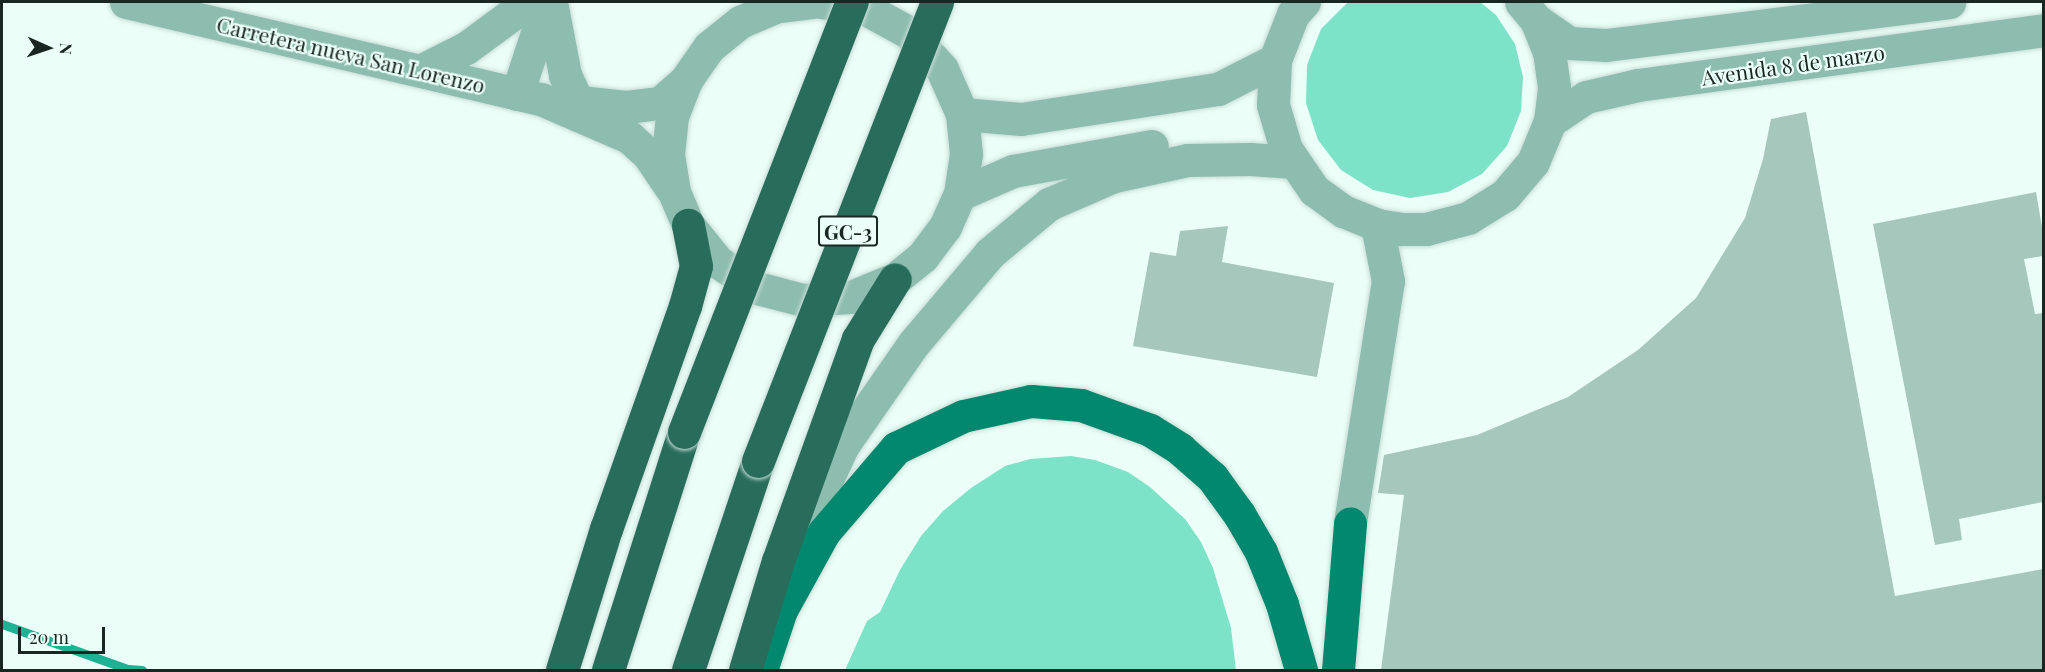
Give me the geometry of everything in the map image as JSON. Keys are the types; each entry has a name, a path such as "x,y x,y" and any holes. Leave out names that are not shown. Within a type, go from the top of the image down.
{"highway":[{"path":"608,670 684,432 852,2"},
{"name":"GC-3","path":"688,670 758,461 937,2"},
{"path":"562,670 606,529 686,306 696,266 688,225"},
{"path":"745,670 778,561 858,339 894,279"}],"main road":[{"path":"761,670 781,609 824,532 896,448 963,416 1031,401 1081,405 1150,430 1180,449 1212,477 1239,514 1261,552 1282,604 1301,670"},
{"path":"1338,670 1350,523"}],"street":[{"name":"Carretera nueva San Lorenzo","path":"126,2 529,97 629,136 648,154 674,192"},
{"path":"422,70 466,48 514,12 521,2"},
{"path":"529,97 549,2"},
{"path":"549,2 565,75 577,101"},
{"path":"812,2 737,12 686,80 672,116 668,154 674,192 688,225 718,262 757,288 803,300 851,297 894,279 923,256 945,227 960,194 966,154 962,114 942,69 908,32 866,9 821,2"},
{"path":"1304,2 1293,14 1275,60 1274,105 1289,156 1314,190 1343,211 1377,225 1426,229 1468,218 1505,195 1533,162 1550,122 1554,87 1549,52 1529,11"},
{"name":"Avenida 8 de marzo","path":"1529,11 1569,43 1606,45 1949,2"},
{"name":"Avenida 8 de marzo","path":"1550,122 1586,97 1638,85 2042,32"},
{"path":"962,114 1021,119 1218,89 1275,60"},
{"name":"Carretera nueva San Lorenzo","path":"529,97 626,107 660,104 686,80"},
{"path":"960,194 1013,171 1185,140 1238,139 1289,156"},
{"path":"781,609 810,516 843,445 914,343 990,253 1049,204 1114,176 1188,160 1289,156"},
{"path":"1350,523 1388,281 1377,225"},
{"path":"1388,281 1426,229"}],"green space":[{"path":"1348,2 1480,2 1496,15 1515,44 1523,77 1521,111 1507,146 1482,174 1448,192 1410,198 1373,190 1341,170 1318,140 1306,103 1307,65 1321,29"},
{"path":"1071,456 1095,460 1128,472 1150,487 1185,519 1201,542 1213,568 1231,628 1236,670 845,670 867,621 880,612 900,570 921,536 943,511 971,488 1005,466 1030,459"}],"building":[{"path":"1806,112 1895,596 2043,569 2043,670 1381,670 1404,495 1378,493 1384,455 1477,435 1568,397 1638,350 1696,298 1745,218 1763,159 1771,119"},
{"path":"2036,192 2043,233 2043,256 2024,259 2035,314 2043,313 2043,502 1959,519 1962,540 1935,545 1873,224"},
{"path":"1228,226 1222,262 1334,283 1317,377 1133,346 1150,252 1176,256 1180,231"}],"waterway":[{"path":"2,624 128,669 142,670"}]}
